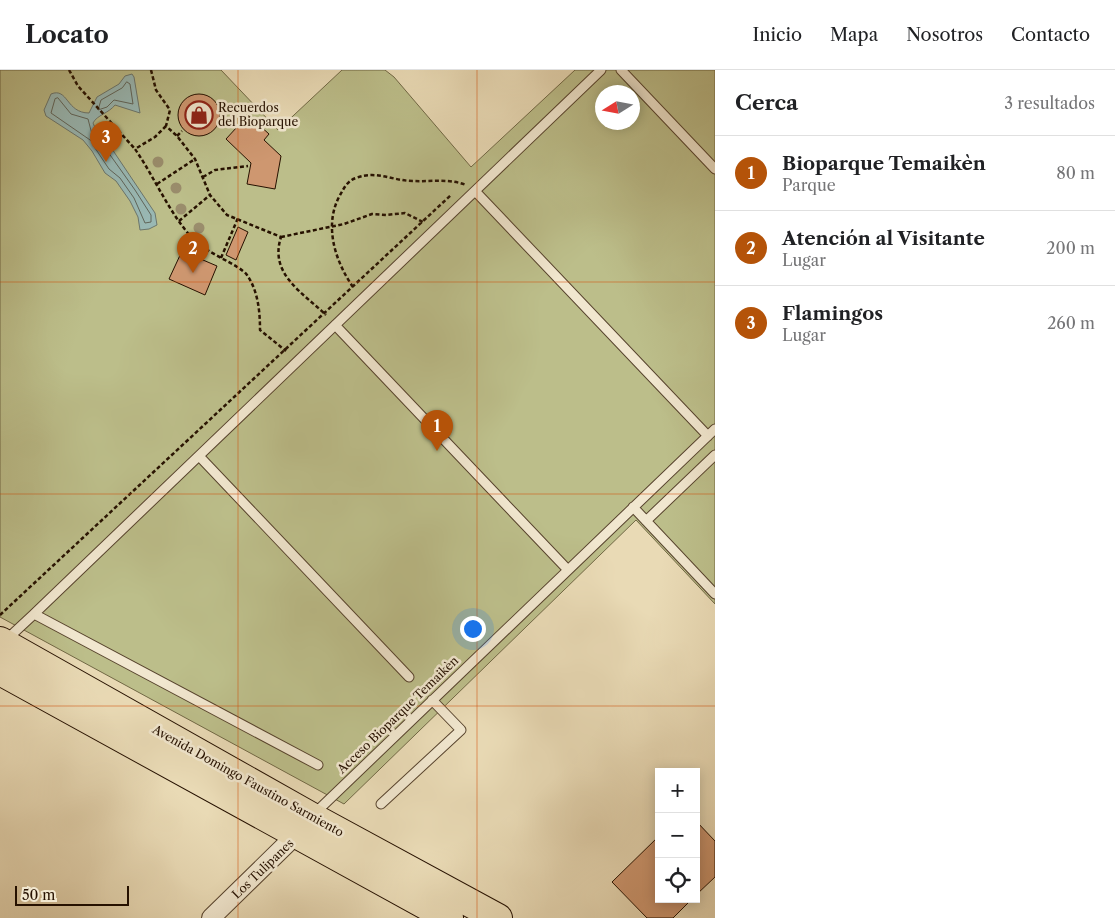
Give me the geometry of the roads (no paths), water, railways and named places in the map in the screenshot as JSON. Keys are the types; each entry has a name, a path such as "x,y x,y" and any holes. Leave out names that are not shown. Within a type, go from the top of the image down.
{"main road":[{"name":"Avenida Domingo Faustino Sarmiento","path":"1,642 305,826 449,918"},
{"name":"Avenida Domingo Faustino Sarmiento","path":"0,671 305,826 498,918"}],"street":[{"name":"Los Tulipanes","path":"211,918 305,826"}],"lane":[{"path":"1,642 34,614 602,70"},
{"path":"621,70 715,169"},
{"path":"475,191 712,432"},
{"path":"335,325 568,570"},
{"name":"Acceso Bioparque Temaikèn","path":"305,826 432,700 712,432"},
{"path":"646,521 715,455"},
{"path":"199,456 409,677"},
{"path":"633,507 715,594"},
{"path":"34,614 318,764"},
{"path":"382,804 461,730 432,700"}],"water":[{"path":"132,74 140,113 115,105 93,123 99,137 112,149 155,213 157,225 149,229 140,230 138,217 130,201 116,181 105,173 92,151 83,140 46,116 44,110 51,94 57,93 61,94 76,109 89,113 97,97 119,84 125,76"}],"place":[{"name":"Recuerdos del Bioparque","path":"199,115"},
{"name":"Flamingos","path":"106,162"},
{"name":"Atención al Visitante","path":"193,273"},
{"name":"Bioparque Temaikèn","path":"437,451"}]}
